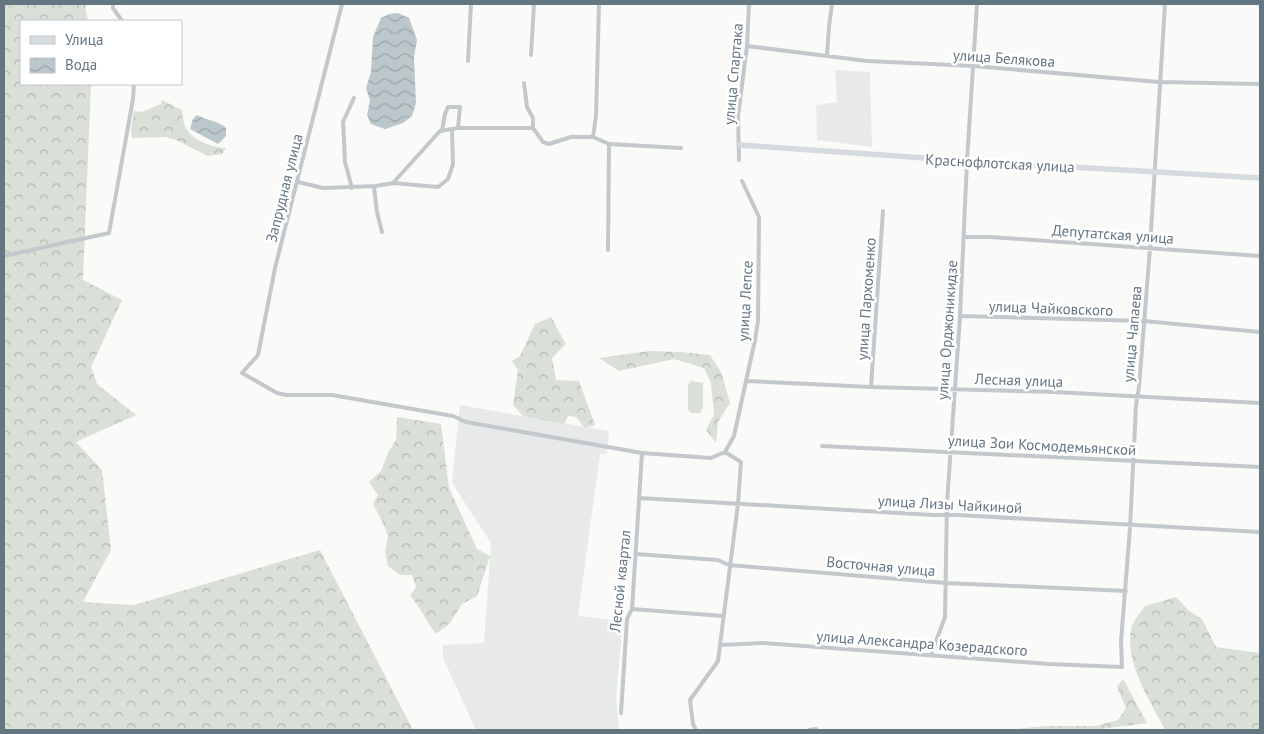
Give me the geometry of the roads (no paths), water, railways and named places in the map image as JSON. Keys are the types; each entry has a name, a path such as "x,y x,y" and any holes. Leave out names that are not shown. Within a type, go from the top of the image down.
{"street":[{"path":"113,4 113,8 121,20"},
{"name":"Запрудная улица","path":"342,4 275,268 258,355 242,372 277,393 286,395 332,395 454,416 466,422 642,453"},
{"path":"468,61 471,4"},
{"path":"531,55 534,4"},
{"path":"592,137 596,116 599,4"},
{"name":"улица Спартака","path":"740,146 739,102 747,46 749,4"},
{"path":"827,56 832,4"},
{"name":"улица Орджоникидзе","path":"931,655 945,617 950,452 960,316 977,4"},
{"name":"улица Чапаева","path":"1122,667 1121,641 1131,524 1132,461 1150,248 1164,4"},
{"name":"улица Белякова","path":"747,46 867,61 974,66 1159,82 1260,84"},
{"path":"524,83 526,107 533,118 533,128 543,142 549,144 572,137 592,137 609,144 681,148"},
{"path":"4,256 109,233 134,85"},
{"path":"352,188 345,162 342,122 354,98"},
{"path":"442,131 448,107 460,107 458,128"},
{"path":"393,183 440,131 458,128 533,128"},
{"path":"298,182 323,188 352,188 393,183 438,187 448,179 453,164 452,130"},
{"path":"608,250 609,144"},
{"path":"739,160 740,146"},
{"name":"Краснофлотская улица","path":"740,146 1260,178"},
{"name":"улица Лепсе","path":"725,452 734,436 758,321 759,217 742,181"},
{"path":"374,186 382,232"},
{"name":"улица Пархоменко","path":"871,387 883,212"},
{"name":"Депутатская улица","path":"964,237 990,237 1260,256"},
{"name":"улица Чайковского","path":"960,316 1144,322 1260,332"},
{"name":"Лесная улица","path":"746,381 1260,404"},
{"name":"улица Зои Космодемьянской","path":"822,446 1260,467"},
{"path":"642,453 711,458 725,452 741,462 738,504 718,661 690,700 693,724 696,730"},
{"name":"Лесной квартал","path":"621,712 627,619 632,609 642,453"},
{"name":"улица Лизы Чайкиной","path":"639,498 1260,532"},
{"name":"Восточная улица","path":"636,554 718,560 729,565 946,583 1126,591"},
{"path":"632,609 723,616"},
{"name":"улица Александра Козерадского","path":"721,645 763,643 1049,664 1122,667"},
{"path":"809,730 816,729"}],"water":[{"path":"398,13 409,18 417,40 414,57 416,103 412,116 403,123 385,129 371,124 367,115 370,100 366,88 371,72 373,37 381,18 389,14"},
{"path":"197,115 226,128 226,136 218,144 190,129 193,119"}]}
